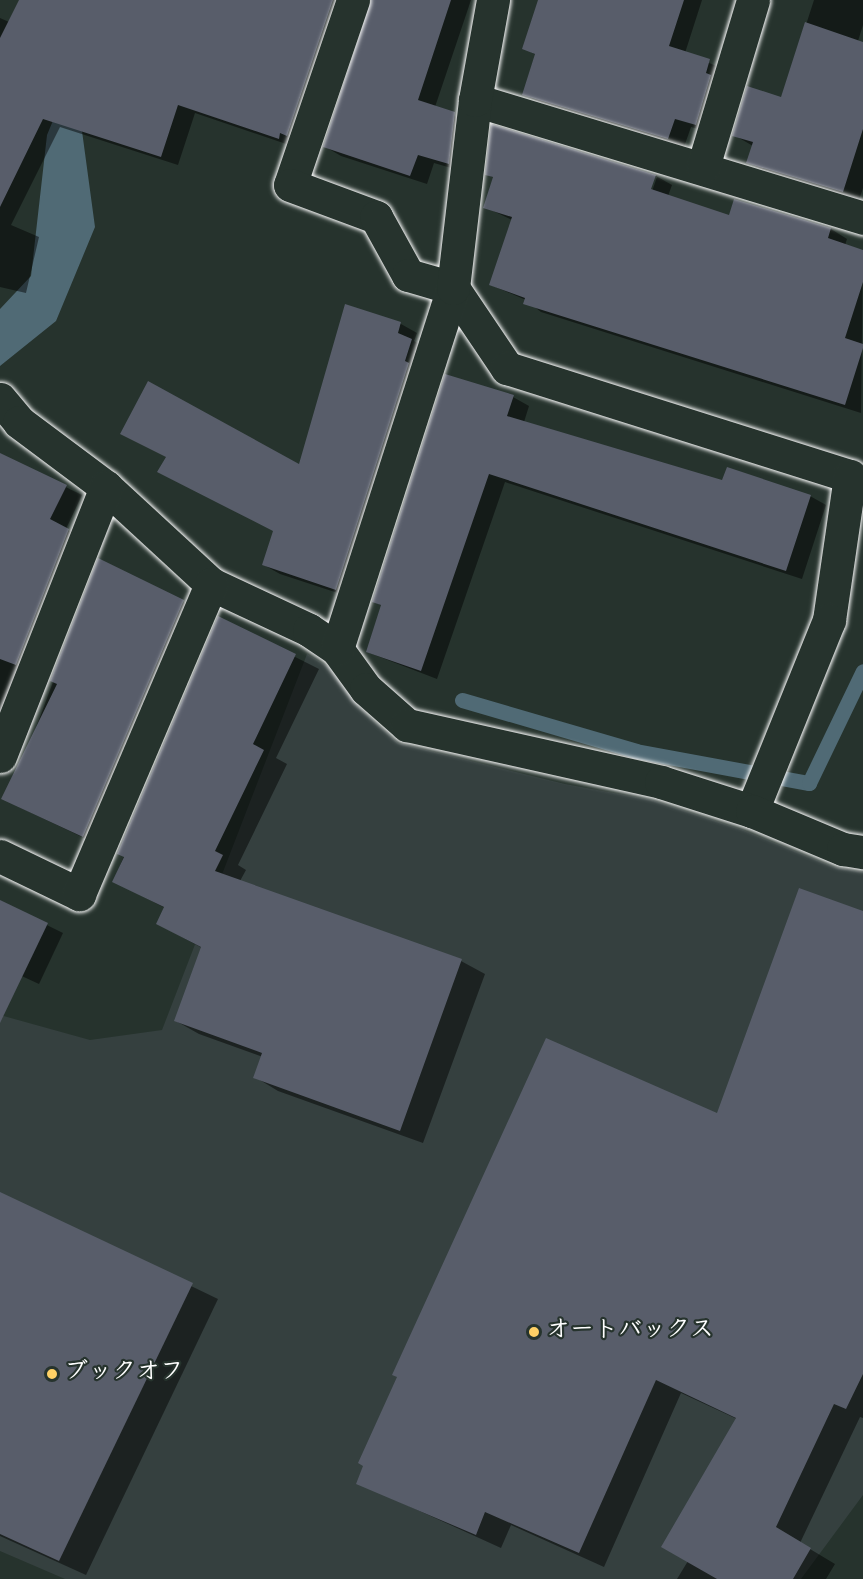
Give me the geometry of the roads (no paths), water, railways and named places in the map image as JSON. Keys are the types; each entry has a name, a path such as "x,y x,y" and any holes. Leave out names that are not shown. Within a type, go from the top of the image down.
{"street":[{"path":"353,0 290,185 376,217 408,275 453,288 507,368 850,476 829,620 752,812"},
{"path":"337,649 453,288 475,100 493,0"},
{"path":"703,167 753,0"},
{"path":"475,100 703,167 863,218"},
{"path":"0,399 19,422 106,487 212,584 309,630 337,649 366,688 407,725 661,782 752,812 843,849 863,852"},
{"path":"0,756 106,487"},
{"path":"0,856 79,894 212,584"}],"water":[{"path":"103,0 82,131 95,227 56,321 0,366 0,309 31,276 47,135"}],"waterway":[{"path":"462,700 636,751 809,783 863,671"}],"place":[{"name":"オートバックス","path":"534,1332"},
{"name":"ブックオフ","path":"52,1374"}]}
